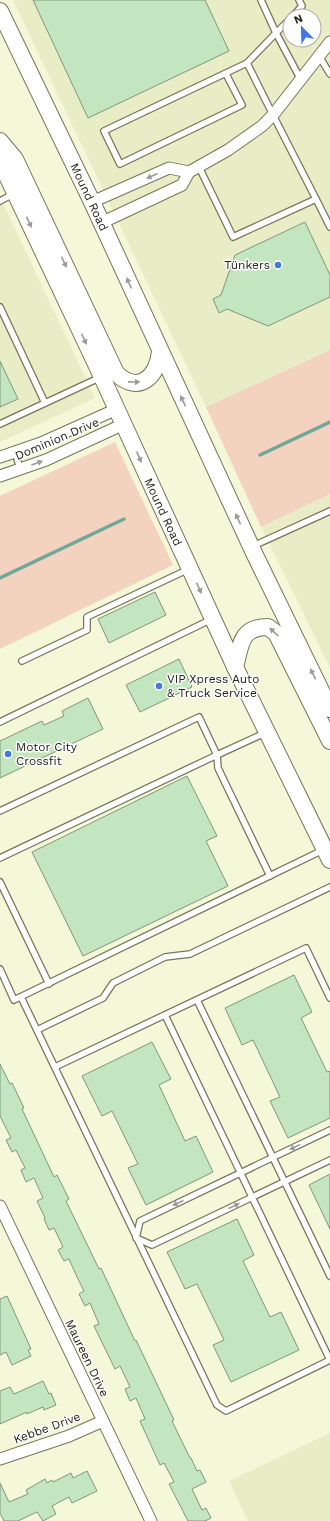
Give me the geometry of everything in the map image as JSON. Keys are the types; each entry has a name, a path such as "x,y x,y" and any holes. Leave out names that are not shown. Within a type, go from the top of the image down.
{"main road":[{"name":"Mound Road","path":"0,11 92,202 251,547 330,708"},
{"path":"0,141 15,159 22,190"},
{"name":"Mound Road","path":"0,161 22,190 108,374 117,409 190,569 235,667 327,855"},
{"path":"108,374 128,382 139,382 145,380 158,366 160,351"},
{"path":"235,667 244,636 251,630 268,627 276,633 330,741"}],"street":[{"path":"101,223 182,185 189,172 245,139 273,116 330,42"},
{"path":"92,202 169,168 189,172"},
{"name":"Dominion Drive","path":"0,457 40,443 117,409"},
{"name":"Dominion Drive","path":"0,476 46,460 124,424"},
{"name":"Maureen Drive","path":"0,1206 151,1521"},
{"name":"Kebbe Drive","path":"0,1459 69,1436 103,1421"}],"lane":[{"path":"261,0 276,33 301,80"},
{"path":"226,74 242,105 120,164 104,131 247,64 282,27"},
{"path":"319,56 330,74"},
{"path":"247,64 330,227"},
{"path":"199,167 233,237 316,199"},
{"path":"0,201 22,190"},
{"path":"1,311 45,403"},
{"path":"0,424 108,374"},
{"path":"15,452 20,469"},
{"path":"251,547 330,511"},
{"path":"22,661 87,630 87,617 190,569"},
{"path":"0,722 213,619"},
{"path":"0,811 199,717 217,755 218,768 270,876"},
{"path":"0,858 267,732"},
{"path":"0,969 14,1000 270,876 327,855"},
{"path":"0,882 49,984"},
{"path":"37,1030 103,998 113,983 166,957 190,954 330,887"},
{"path":"55,1067 306,948 330,998"},
{"path":"21,997 217,1405 226,1411 330,1360 165,1015"},
{"path":"196,1000 330,1276"},
{"path":"136,1238 140,1221 330,1130"},
{"path":"136,1238 152,1245 330,1160"}],"shaded area":[{"path":"13,0 330,0 330,350 206,407"},
{"path":"0,197 95,398 0,442"},
{"path":"330,350 330,494 261,527 206,407"},
{"path":"115,442 173,565 0,649 0,496"},
{"path":"330,494 330,668 261,527"},
{"path":"330,1433 330,1521 248,1521 229,1481"}],"building":[{"path":"33,0 205,0 229,51 88,118"},
{"name":"Tünkers","path":"305,222 330,275 330,297 268,326 227,309 219,313 213,299 221,295 235,255"},
{"path":"0,361 18,399 0,407"},
{"path":"155,592 166,615 109,643 98,619"},
{"name":"VIP Xpress Auto & Truck Service","path":"179,659 192,687 140,712 126,685"},
{"path":"88,698 103,729 0,778 0,741 42,721 44,725 64,716 62,711"},
{"path":"187,776 217,836 206,841 228,886 83,956 32,852"},
{"path":"294,975 312,1012 301,1018 327,1072 330,1071 330,1118 288,1138 270,1101 280,1097 253,1040 242,1045 225,1008"},
{"path":"152,1042 171,1079 159,1085 185,1141 196,1136 213,1172 146,1205 128,1168 138,1164 112,1111 102,1116 82,1076"},
{"path":"0,1064 10,1084 12,1083 24,1108 22,1109 54,1177 57,1175 69,1199 66,1201 99,1269 101,1268 135,1341 136,1340 174,1420 172,1421 190,1458 197,1471 200,1470 206,1482 192,1489 202,1510 206,1508 211,1518 205,1521 188,1521 169,1484 174,1482 164,1463 160,1465 140,1421 145,1419 136,1398 130,1401 125,1389 130,1387 120,1366 115,1369 94,1326 99,1324 90,1303 85,1306 79,1294 84,1291 69,1259 64,1261 58,1250 63,1247 54,1228 49,1230 44,1219 45,1218 37,1201 43,1198 34,1178 26,1182 21,1170 25,1168 16,1150 12,1152 6,1140 11,1138 0,1116"},
{"path":"330,1174 330,1229 309,1185"},
{"path":"237,1219 254,1255 243,1261 270,1317 281,1312 299,1350 231,1382 213,1345 224,1340 197,1284 185,1289 167,1252"},
{"path":"7,1296 31,1349 28,1350 31,1356 12,1365 6,1352 0,1355 0,1299"},
{"path":"43,1381 49,1394 51,1393 56,1405 44,1410 43,1407 27,1414 27,1412 0,1424 0,1391 10,1387 14,1394"},
{"path":"87,1471 97,1491 72,1503 69,1497 52,1506 56,1514 43,1521 37,1512 18,1521 4,1521 0,1513 0,1483 9,1502 28,1494 26,1490 45,1479 47,1483 52,1480 53,1482 71,1473 73,1478"}],"waterway":[{"path":"260,455 330,422"},
{"path":"0,578 124,519"}],"place":[{"name":"Tünkers","path":"278,265"},
{"name":"VIP Xpress Auto & Truck Service","path":"159,686"},
{"name":"Motor City Crossfit","path":"8,754"}]}
